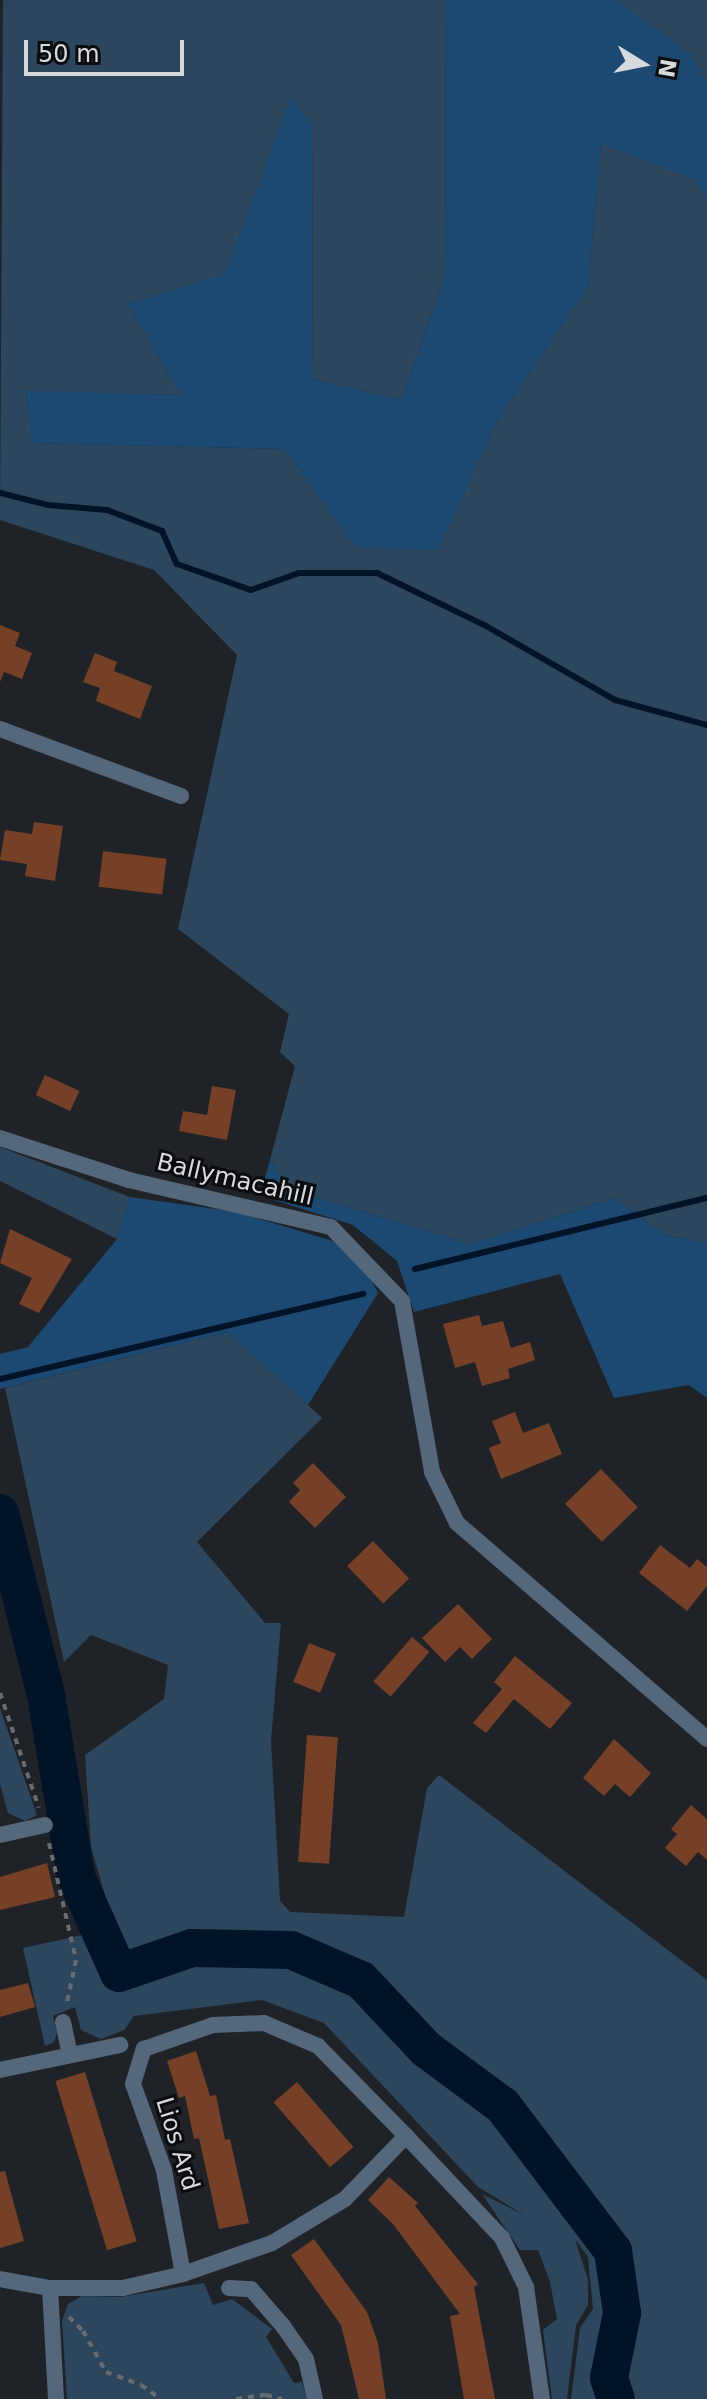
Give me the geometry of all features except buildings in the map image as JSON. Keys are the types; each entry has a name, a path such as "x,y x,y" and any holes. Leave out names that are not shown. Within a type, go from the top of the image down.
{"street":[{"path":"0,729 181,796"},
{"name":"Ballymacahill","path":"0,1138 129,1180 331,1227 402,1301 432,1472 457,1523 707,1739"},
{"path":"0,1835 45,1825"},
{"path":"63,2022 70,2055"},
{"name":"Lios Ard","path":"183,2274 164,2170 133,2084 144,2049 213,2025 264,2023 318,2046 502,2238 526,2287 542,2399"},
{"path":"0,2070 120,2045"},
{"path":"0,2279 50,2288 123,2288 183,2274 272,2243 345,2199 406,2136"},
{"path":"50,2288 56,2399"},
{"path":"229,2288 251,2289 283,2326 306,2359 315,2399"}],"path":[{"path":"0,1693 45,1825 76,1960 63,2022"},
{"path":"52,2313 65,2313 83,2331 106,2372 161,2399"},
{"path":"236,2399 282,2399"}],"shaded area":[{"path":"3,0 446,0 445,277 401,400 313,379 312,126 291,98 225,275 128,304 181,395 26,392 33,443 284,449 357,547 438,549 497,421 588,287 601,143 696,179 707,199 707,1243 665,1235 614,1198 471,1244 288,1189 270,1160 295,1066 280,1052 289,1014 178,929 237,655 154,570 0,520"},
{"path":"446,0 616,0 690,54 707,83 707,199 695,179 601,144 588,287 497,421 438,550 356,547 284,449 32,443 26,391 181,395 128,304 225,274 291,97 312,126 313,379 401,400 445,277"},
{"path":"586,0 707,0 707,117"},
{"path":"0,1147 130,1197 117,1239 0,1181"},
{"path":"270,1160 288,1189 471,1244 614,1198 665,1235 707,1243 707,1398 689,1385 614,1398 560,1274 414,1312 397,1261 353,1225 277,1201 264,1181"},
{"path":"130,1197 237,1212 333,1241 364,1266 378,1293 308,1405 228,1332 0,1389 0,1354 28,1347 117,1239"},
{"path":"228,1332 322,1418 197,1542 265,1623 281,1623 271,1741 280,1901 290,1912 404,1917 427,1788 439,1775 707,1980 707,2399 571,2399 580,2328 593,2309 588,2257 575,2239 588,2280 588,2305 576,2325 567,2399 552,2399 543,2330 557,2319 550,2282 538,2250 520,2250 482,2194 526,2216 478,2187 324,2023 262,2000 134,2016 124,2030 101,2039 81,2030 75,2007 53,2016 57,2033 54,2042 45,2046 23,1948 87,1934 94,1959 121,1950 91,1847 85,1755 164,1699 168,1665 91,1635 64,1662 5,1388"},
{"path":"0,1708 37,1815 25,1821 8,1813 0,1784"},
{"path":"204,2283 213,2305 232,2299 272,2329 266,2337 294,2383 302,2382 307,2399 67,2399 62,2321 68,2304 82,2296 120,2297"}],"waterway":[{"path":"0,493 48,505 107,510 162,531 177,564 251,590 299,573 377,573 486,626 615,700 707,725"},
{"path":"415,1269 707,1198"},
{"path":"0,1379 363,1294"},
{"path":"0,1513 46,1695 76,1877 119,1973 192,1948 291,1950 361,1980 426,2049 503,2106 613,2251 622,2313 609,2378 616,2399"}]}
